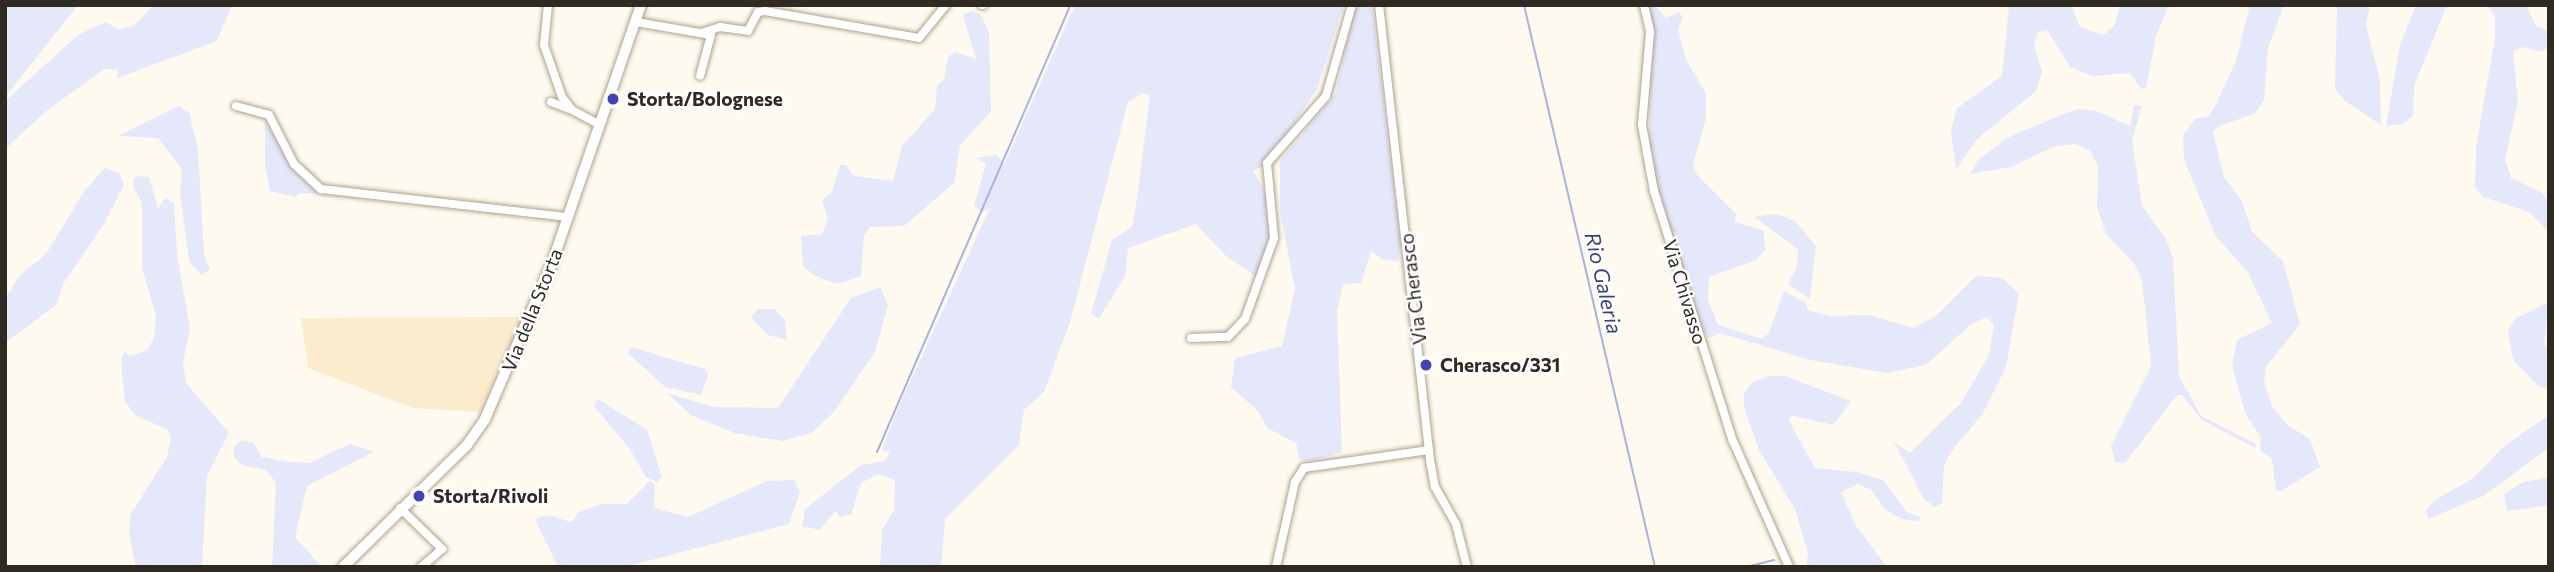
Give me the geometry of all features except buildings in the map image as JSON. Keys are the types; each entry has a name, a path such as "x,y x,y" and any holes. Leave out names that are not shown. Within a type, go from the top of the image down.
{"main road":[{"name":"Via della Storta","path":"343,567 481,426 511,363 568,217 641,5"}],"street":[{"path":"548,5 545,52 562,97 575,112"},
{"path":"704,32 713,27 748,31 758,12 765,11 919,38 946,5"},
{"path":"1191,338 1228,337 1245,319 1275,230 1267,163 1326,96 1352,5"},
{"name":"Via Cherasco","path":"1379,5 1429,450 1435,487 1455,524 1467,567"},
{"name":"Via Chivasso","path":"1644,5 1650,32 1642,125 1654,191 1733,441 1789,567"},
{"path":"636,22 704,32 712,39 700,75"},
{"path":"551,102 600,125"},
{"path":"236,106 269,115 295,164 316,187 568,217"},
{"path":"444,207 479,207"},
{"path":"1276,567 1295,482 1304,468 1429,450"},
{"path":"400,508 442,549 421,567"}],"shaded area":[{"path":"5,5 78,5 5,97"},
{"path":"153,5 232,5 217,41 117,78 118,70 104,69 45,112 5,149 5,101 78,35 106,22 118,29 134,26"},
{"path":"1075,5 1344,5 1317,89 1265,166 1253,171 1265,191 1271,227 1269,249 1258,278 1226,256 1196,224 1128,248 1126,274 1099,319 1091,314 1112,240 1132,227 1137,199 1150,95 1142,93 1128,102 1070,322 1044,392 1024,410 1019,445 945,519 941,567 880,567 882,530 894,510 895,480 878,474 861,483 851,515 840,517 835,511 820,530 802,526 805,509 861,465 885,461 890,452 883,451 883,446 898,408 990,208 982,212 974,206 986,164 976,158 997,155 1004,165"},
{"path":"1355,5 1372,5 1401,244 1398,261 1384,260 1371,251 1361,283 1343,284 1337,310 1342,452 1312,461 1299,459 1296,443 1267,428 1258,411 1231,387 1235,358 1282,346 1295,289 1280,211 1280,161 1336,93"},
{"path":"1649,5 1655,5 1666,18 1679,12 1683,18 1678,29 1686,59 1706,94 1706,118 1693,164 1697,175 1736,214 1735,222 1764,231 1765,250 1756,260 1709,277 1708,300 1718,325 1762,339 1769,333 1784,291 1806,303 1808,310 1829,316 1868,315 1913,328 1936,316 1976,276 2002,278 2019,294 2006,367 1983,413 1951,452 1944,466 1942,503 1935,507 1924,499 1894,442 1910,453 1961,403 1989,355 1994,325 1987,317 1971,324 1926,365 1887,373 1810,360 1719,333 1709,338 1698,322 1650,168"},
{"path":"2009,5 2071,5 2080,27 2103,35 2114,26 2120,5 2169,5 2156,36 2146,88 2141,89 2130,73 2092,76 2070,67 2047,30 2038,32 2034,45 2042,71 2036,91 1977,139 1956,170 1951,131 1957,108 2002,76"},
{"path":"2250,5 2284,5 2268,48 2264,101 2254,114 2219,126 2213,132 2224,177 2242,201 2252,232 2283,261 2300,324 2266,367 2264,382 2272,406 2287,425 2310,439 2320,467 2281,491 2276,490 2272,459 2260,451 2261,438 2245,413 2232,366 2237,340 2272,323 2248,273 2216,236 2184,160 2183,135 2195,119 2209,116 2215,106 2235,64"},
{"path":"2337,5 2370,5 2366,25 2380,80 2381,125 2345,101 2335,89"},
{"path":"2416,5 2447,5 2414,86 2413,116 2403,124 2386,126 2400,45"},
{"path":"2488,5 2526,5 2536,26 2549,31 2548,47 2542,52 2522,47 2513,51 2518,102 2505,159 2511,178 2542,193 2549,203 2549,232 2529,212 2483,197 2475,187 2476,147 2495,38 2495,17"},
{"path":"971,11 980,14 989,33 991,111 960,146 954,183 904,226 870,227 864,235 861,276 837,284 815,276 803,266 801,236 822,234 828,219 822,200 832,192 840,165 846,165 854,176 893,181 902,146 935,109 937,85 944,80 948,57 955,52 976,59 963,15"},
{"path":"2134,105 2142,106 2132,141 2142,205 2167,241 2173,259 2179,376 2201,416 2256,444 2255,448 2202,420 2182,395 2177,395 2125,463 2115,462 2111,446 2151,367 2142,281 2135,265 2106,234 2097,207 2098,166 2090,151 2076,144 2055,146 2011,167 1970,174 1977,161 2007,138 2058,116 2078,109 2096,111 2130,126"},
{"path":"179,106 189,112 198,149 204,254 210,269 202,275 189,261 180,192 182,169 158,138 118,136"},
{"path":"265,121 299,176 320,194 300,193 295,197 270,191 265,166"},
{"path":"105,168 120,174 124,185 104,224 63,284 57,304 5,343 5,299 20,275 46,254 85,190"},
{"path":"149,177 158,209 165,198 174,203 177,255 190,329 183,362 186,383 229,433 207,475 202,567 136,567 129,533 130,515 167,457 171,438 167,429 136,416 125,402 121,359 125,352 130,356 147,350 154,338 156,316 142,268 142,203 133,186 134,178"},
{"path":"1775,214 1794,220 1816,246 1810,299 1788,284 1797,267 1798,249 1754,217"},
{"path":"880,287 888,305 875,352 833,413 811,433 783,441 734,433 691,415 667,393 714,407 778,408 851,298"},
{"path":"2549,302 2544,344 2549,351 2549,389 2538,386 2513,359 2508,331 2516,318"},
{"path":"758,309 774,309 785,320 787,340 768,335 751,318"},
{"path":"523,317 480,412 413,408 308,368 301,318"},
{"path":"631,347 705,369 708,375 701,395 665,387 628,353"},
{"path":"1768,376 1785,376 1851,401 1834,425 1793,416 1788,419 1815,468 1856,472 1883,480 1907,512 1920,517 1919,521 1901,519 1885,509 1871,490 1858,484 1841,492 1856,526 1887,567 1806,567 1808,553 1795,509 1759,450 1744,407 1744,394 1752,383"},
{"path":"598,399 647,430 662,477 657,482 646,477 629,448 594,406"},
{"path":"2549,415 2549,448 2483,496 2428,519 2426,510 2435,500 2472,479 2503,447"},
{"path":"242,440 254,443 262,457 288,462 309,463 350,444 374,452 307,486 295,537 322,567 272,567 276,483 266,470 242,465 234,456 234,447"},
{"path":"2549,477 2549,505 2507,511 2504,494 2521,483"},
{"path":"794,480 800,492 789,524 625,567 558,567 535,519 548,515 571,522 579,512 601,504 627,504 649,481 655,484 654,508 688,517 767,481"}],"waterway":[{"path":"877,452 1070,5"},
{"name":"Rio Galeria","path":"1524,5 1655,567"},
{"path":"1746,567 1774,560"}],"place":[{"name":"Storta/Bolognese","path":"613,99"},
{"name":"Cherasco/331","path":"1426,365"},
{"name":"Storta/Rivoli","path":"419,496"}]}
